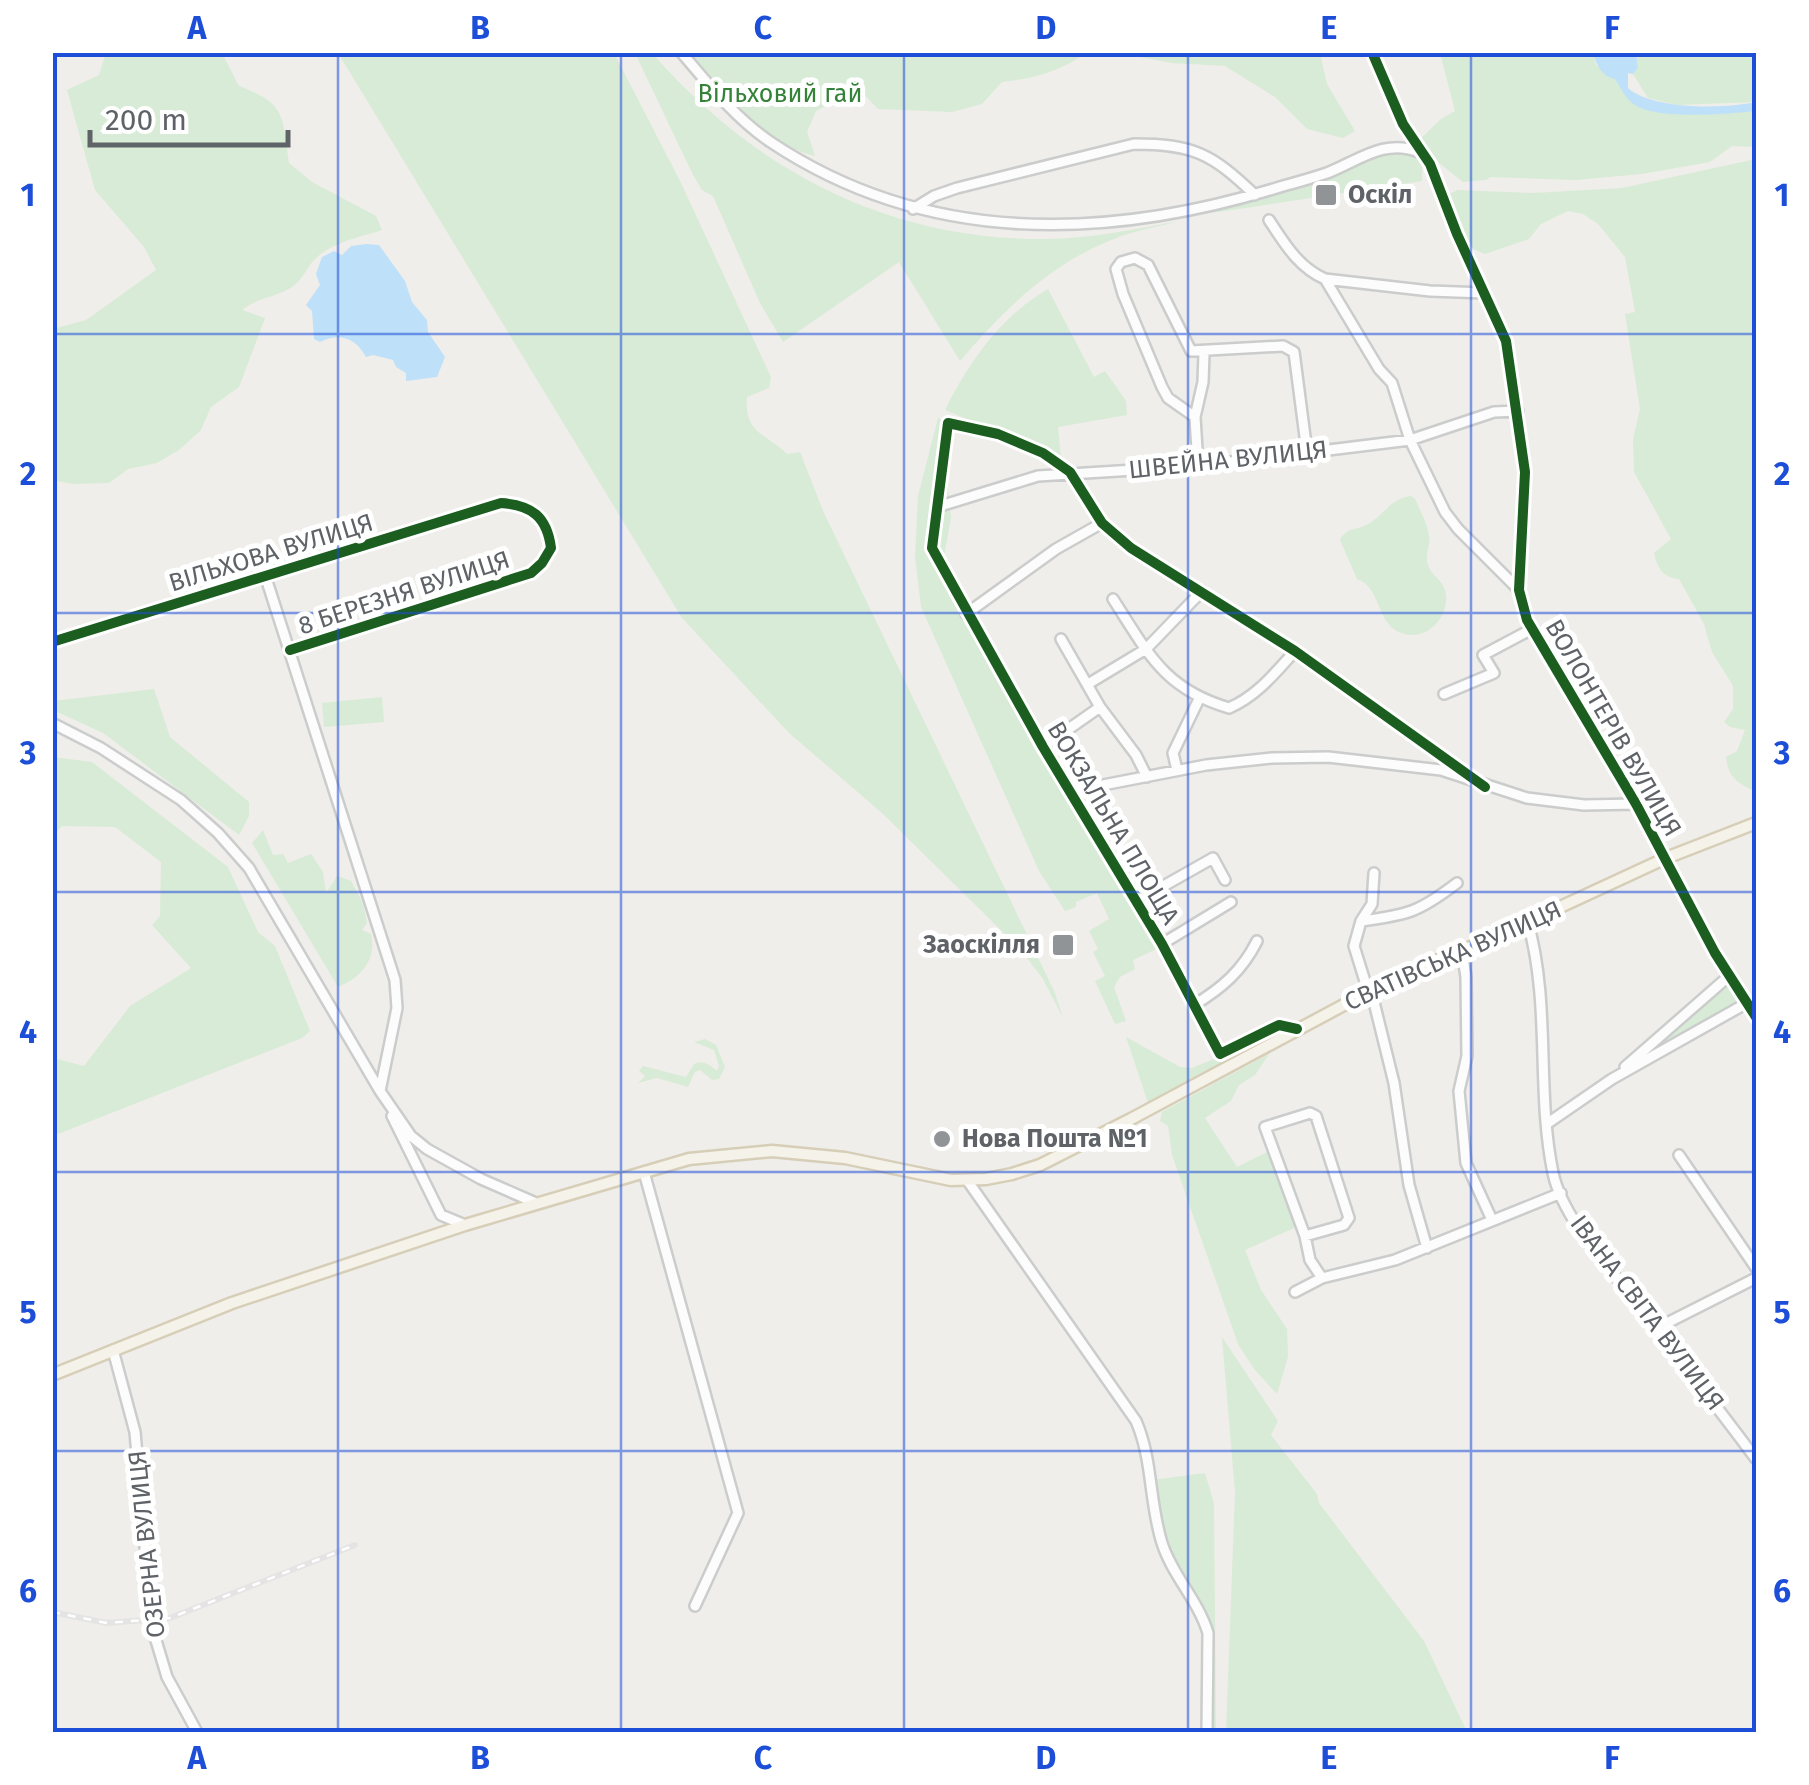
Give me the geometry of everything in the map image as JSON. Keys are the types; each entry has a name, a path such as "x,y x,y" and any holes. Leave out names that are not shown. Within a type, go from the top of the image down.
{"main road":[{"name":"СВАТІВСЬКА ВУЛИЦЯ","path":"52,1376 232,1304 465,1225 689,1159 772,1151 845,1158 926,1176 966,1180 1012,1174 1040,1165 1370,991 1666,858 1756,823"}],"street":[{"path":"681,52 706,82 771,142 848,184 914,209 1006,225 1094,225 1198,209 1328,172 1380,148 1395,146 1422,152"},
{"name":"ВОЛОНТЕРІВ ВУЛИЦЯ","path":"1372,52 1402,124 1439,184 1506,342 1525,472 1519,590 1532,629 1636,804 1728,976 1756,1017"},
{"path":"914,209 957,188 1134,144 1158,144 1204,153 1255,195"},
{"path":"1269,220 1309,272 1325,279 1430,291 1485,292"},
{"path":"1195,416 1168,398 1162,386 1123,294 1116,268 1120,262 1135,258 1148,265 1191,352 1283,346 1294,352 1307,452"},
{"path":"1325,279 1379,369 1392,383 1410,440 1445,512 1519,590"},
{"path":"1198,466 1195,416 1204,382 1204,353"},
{"name":"ШВЕЙНА ВУЛИЦЯ","path":"937,508 1038,476 1198,466 1410,440 1494,412 1518,410"},
{"name":"ВОКЗАЛЬНА ПЛОЩА","path":"1070,472 1043,453 998,434 948,423 932,548 966,614 1162,944 1220,1054 1279,1025 1296,1029"},
{"path":"1070,472 1102,523 1131,548 1295,651 1485,787"},
{"name":"ВІЛЬХОВА ВУЛИЦЯ","path":"52,642 501,503 533,510 542,519 551,548 531,573"},
{"path":"966,614 1056,550 1102,523"},
{"name":"8 БЕРЕЗНЯ ВУЛИЦЯ","path":"290,650 531,573"},
{"name":"8 БЕРЕЗНЯ ВУЛИЦЯ","path":"264,574 395,980 397,1008 380,1091"},
{"path":"1088,684 1146,649 1202,591"},
{"path":"1112,599 1165,675 1200,699 1229,708 1267,682 1295,651"},
{"path":"1444,694 1494,672 1483,656 1532,629"},
{"path":"1061,639 1147,777"},
{"path":"1177,770 1173,753 1200,699"},
{"path":"1044,747 1100,707"},
{"path":"52,722 102,748 180,800 218,832 248,868 380,1091 442,1215 465,1225"},
{"path":"1072,791 1177,770 1272,758 1328,757 1441,770 1528,798 1584,805 1636,804"},
{"path":"1137,901 1213,858 1225,880"},
{"path":"1374,873 1372,904 1361,922 1354,946 1394,1083 1409,1185 1427,1248"},
{"path":"1361,922 1406,916 1426,907 1457,884"},
{"path":"1162,944 1232,902"},
{"name":"ІВАНА СВІТА ВУЛИЦЯ","path":"1528,923 1539,962 1554,1178 1593,1246 1756,1459"},
{"path":"1194,1006 1221,989 1247,961 1257,941"},
{"path":"1462,951 1466,977 1466,1056 1458,1092 1466,1163 1492,1220"},
{"path":"1548,1123 1612,1078 1728,976"},
{"path":"1612,1078 1747,1004"},
{"path":"380,1091 412,1136 426,1148 521,1200 536,1203"},
{"path":"1305,1236 1344,1226 1349,1218 1316,1116 1310,1113 1265,1128 1305,1236 1310,1260 1322,1278"},
{"path":"1680,1156 1756,1268"},
{"path":"644,1172 738,1513 695,1606"},
{"path":"966,1180 1143,1437 1163,1546 1208,1632 1207,1732"},
{"path":"1296,1292 1322,1278 1395,1260 1561,1193"},
{"path":"1656,1328 1756,1278"},
{"name":"ОЗЕРНА ВУЛИЦЯ","path":"113,1350 136,1432 152,1626 167,1677 197,1732"}],"green space":[{"path":"1114,52 1320,53 1327,84 1355,131 1343,138 1307,129 1275,97 1225,66 1172,63"},
{"path":"106,53 222,53 239,86 266,99 279,114 289,163 312,182 376,216 382,230 331,248 316,258 292,287 242,310 265,318 239,387 211,407 201,430 179,450 157,463 128,469 109,483 73,484 53,480 53,329 86,320 156,270 144,247 95,190 67,90 99,75"},
{"path":"338,53 614,53 681,183 771,377 769,388 747,397 749,418 758,431 787,454 800,452 824,513 1055,993 1063,1018 1043,979 1020,949 882,813 789,733 682,618"},
{"path":"635,53 652,53 734,132 779,164 878,211 931,227 986,236 1044,239 1180,221 1119,237 1072,259 1012,305 960,361 899,262 783,342 760,303 713,196 702,190 693,175"},
{"name":"Вільховий гай","path":"688,53 1086,53 1046,73 1002,82 982,104 952,112 878,109 858,88 816,111 807,132 815,156 778,140 744,115"},
{"path":"1440,53 1593,53 1596,65 1653,112 1756,111 1756,147 1732,146 1710,162 1642,174 1576,180 1490,177 1463,182 1415,144 1455,111"},
{"path":"1636,53 1756,53 1756,102 1677,105 1648,98 1633,74 1638,66"},
{"path":"1390,149 1422,160 1422,181 1219,212 1180,212 1251,200"},
{"path":"1756,159 1756,792 1740,783 1729,770 1726,757 1737,751 1745,730 1724,722 1733,709 1733,686 1712,652 1704,624 1679,579 1665,574 1657,564 1654,553 1671,539 1634,472 1633,439 1640,409 1625,314 1635,312 1625,257 1598,224 1583,214 1568,211 1541,224 1529,239 1485,254 1461,244 1449,194 1458,190 1533,193 1622,188"},
{"path":"1048,289 1094,377 1105,371 1126,401 1127,415 1058,427 1061,458 945,410 988,342 1015,313"},
{"path":"938,418 948,423 946,470 951,518 942,567 1163,946 1133,960 1135,969 1120,977 1114,987 1126,1021 1115,1024 1095,981 1105,976 1093,952 1098,949 1089,931 1109,919 1097,893 1065,911 1039,871 921,607 915,557 918,496"},
{"path":"1411,496 1428,530 1428,565 1444,586 1446,600 1434,626 1409,635 1386,621 1370,589 1357,579 1340,540 1398,500"},
{"path":"154,689 170,737 249,802 249,816 239,835 103,733 53,710 53,701"},
{"path":"382,697 384,722 324,727 322,703"},
{"path":"53,757 92,762 228,867 258,932 275,946 310,1031 302,1038 53,1136 53,1058 84,1066 130,1006 191,968 152,925 160,916 161,862 115,827 62,826 53,835"},
{"path":"263,830 273,855 283,854 288,863 311,854 323,872 326,893 337,876 351,881 363,903 367,923 362,930 371,934 372,951 366,966 347,983 338,987 252,843"},
{"path":"1729,976 1747,1003 1612,1079"},
{"path":"1276,1036 1149,1106 1126,1037 1180,1067 1192,1068"},
{"path":"705,1039 716,1045 725,1067 719,1079 712,1080 700,1070 688,1087 657,1078 638,1083 645,1076 639,1071 643,1066 686,1077 698,1063 717,1071 714,1050 694,1042"},
{"path":"1269,1054 1255,1075 1239,1085 1231,1101 1205,1118 1237,1167 1271,1150 1301,1225 1245,1250 1261,1290 1287,1329 1288,1357 1277,1394 1238,1344 1172,1155 1168,1126 1160,1121 1162,1112"},
{"path":"1222,1337 1278,1421 1271,1435 1424,1641 1467,1732 1226,1732 1235,1493"},
{"path":"1205,1473 1214,1503 1216,1732 1207,1732 1208,1633 1164,1547 1152,1480"}],"water":[{"path":"1593,53 1636,53 1638,68 1633,74 1628,73 1628,88 1639,95 1671,104 1726,106 1756,102 1756,111 1694,115 1645,110 1626,97 1615,79 1603,73"},
{"path":"379,245 427,320 428,332 445,357 437,377 406,381 406,373 393,360 366,357 346,339 314,339 312,311 306,305 320,285 316,274 322,257 334,251 342,255 351,246"}],"railway":[{"path":"52,1612 107,1623 170,1618 355,1545"}],"cycle path":[{"path":"1372,52 1403,124 1430,164 1506,341 1525,472 1519,590 1527,620 1636,804 1715,953 1756,1017"},
{"path":"1297,1029 1279,1025 1220,1054 1162,944 1043,747 932,548 948,423 998,434 1043,453 1070,472 1102,523 1131,548 1295,651 1485,787"},
{"path":"52,642 501,503 529,510 546,528 551,548 531,573 290,650"}],"place":[{"name":"Оскіл","path":"1326,195"},
{"name":"Заоскiлля","path":"1063,945"},
{"name":"Нова Пошта №1","path":"942,1139"}]}
